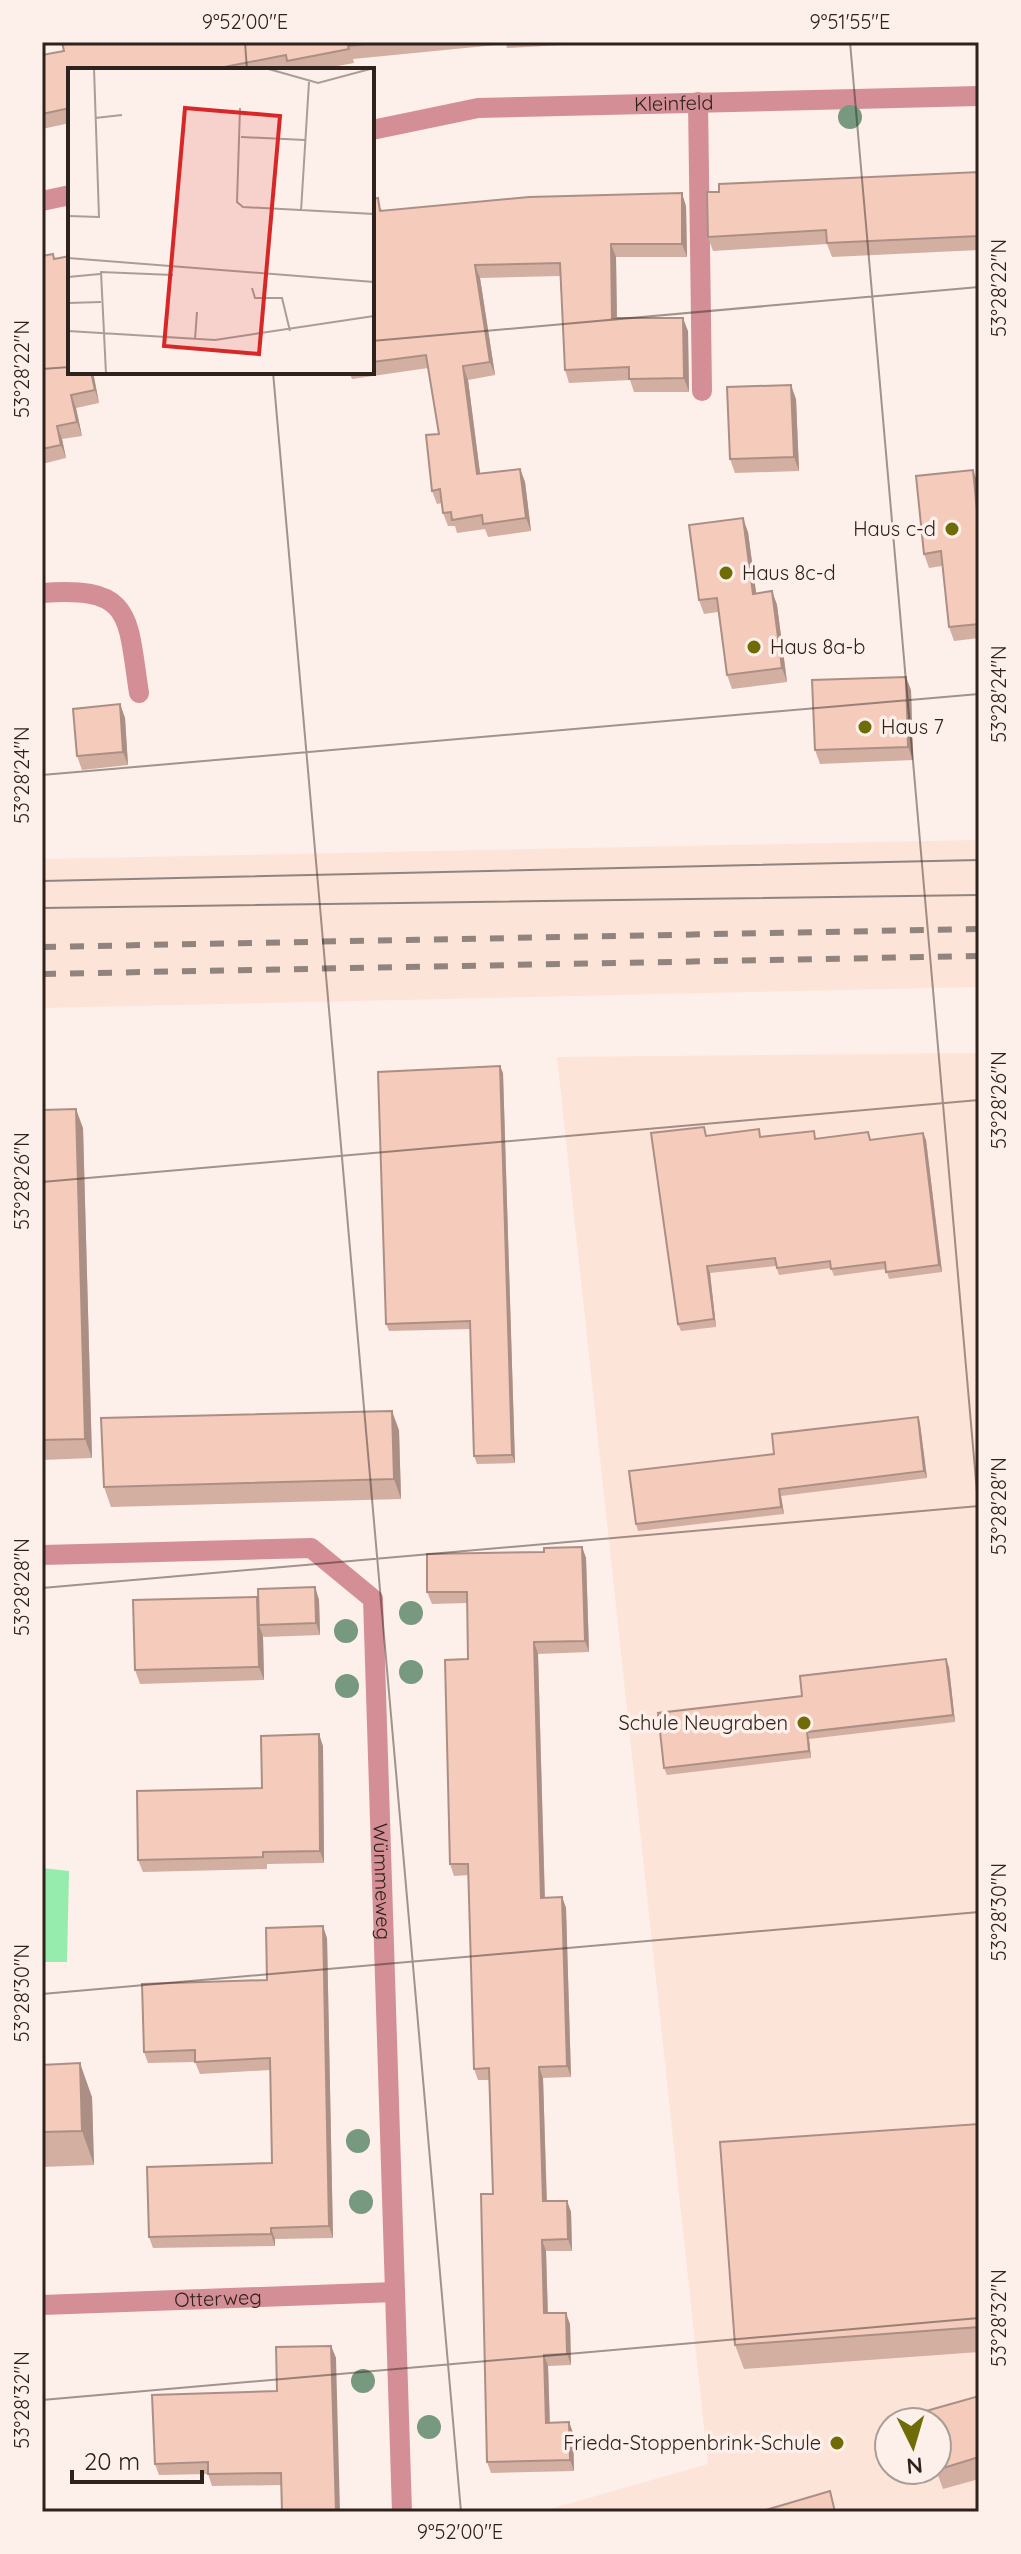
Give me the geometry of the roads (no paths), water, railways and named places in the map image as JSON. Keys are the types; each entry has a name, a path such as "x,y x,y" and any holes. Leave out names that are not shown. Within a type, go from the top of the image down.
{"street":[{"name":"Kleinfeld","path":"374,130 478,108 979,96"},
{"path":"698,102 702,391"},
{"path":"42,201 68,195"},
{"path":"42,593 92,593 115,602 128,622 139,693"},
{"name":"Wümmeweg","path":"42,1555 311,1548 373,1599 402,2512"},
{"name":"Otterweg","path":"42,2305 395,2292"}],"tram line":[{"path":"42,881 979,860"},
{"path":"42,908 979,895"}],"railway":[{"path":"42,947 979,929"},
{"path":"42,974 979,956"}],"place":[{"name":"Haus c-d","path":"952,529"},
{"name":"Haus 8c-d","path":"726,573"},
{"name":"Haus 8a-b","path":"754,647"},
{"name":"Haus 7","path":"865,727"},
{"name":"Schule Neugraben","path":"804,1723"},
{"name":"Frieda-Stoppenbrink-Schule","path":"837,2443"}]}
